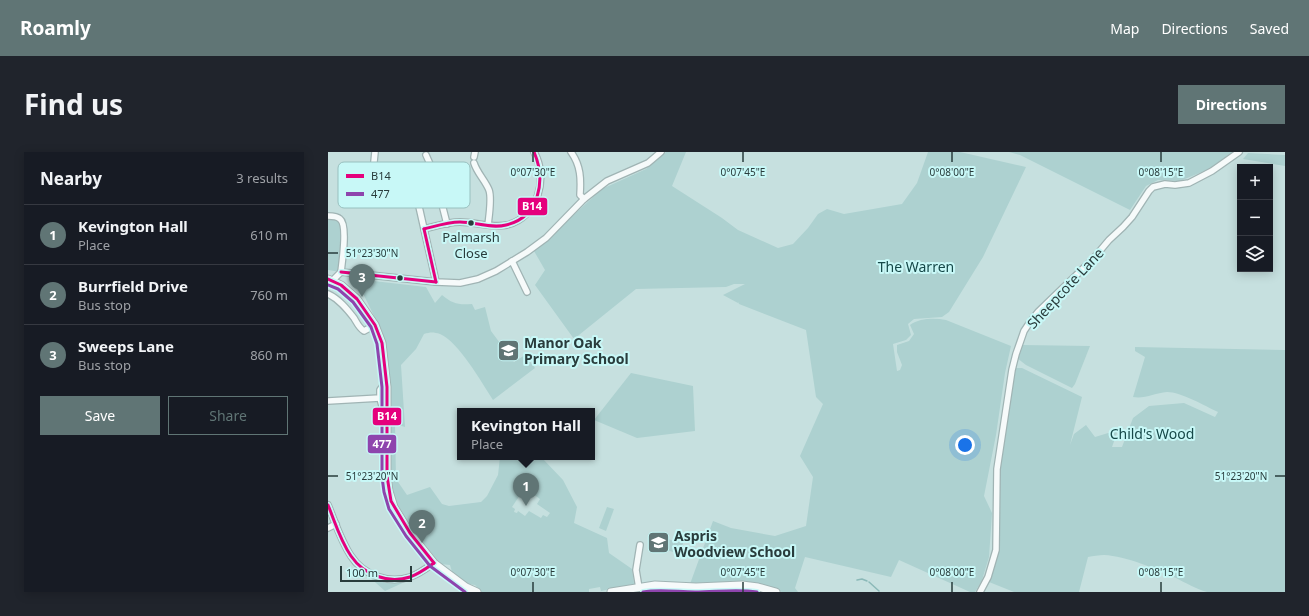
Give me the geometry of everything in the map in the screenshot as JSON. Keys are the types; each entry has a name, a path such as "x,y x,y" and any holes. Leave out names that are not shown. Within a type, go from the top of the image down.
{"main road":[{"path":"330,280 349,291 357,299 374,325 383,348 387,387 388,476 391,501 410,533 434,563 466,587 477,592"},
{"path":"611,592 655,585 696,587 742,585 758,587 776,592"}],"street":[{"path":"374,162 375,152"},
{"path":"424,229 459,222 505,225 519,220 535,203 539,192 541,173 534,152"},
{"path":"571,152 577,160 581,179 580,195 584,199"},
{"path":"330,280 341,272 436,282 460,283 478,278 496,271 512,262 546,238 584,199 607,181 648,163 661,152"},
{"name":"Sheepcote Lane","path":"980,592 988,577 996,550 997,469 1013,366 1018,348 1027,327 1038,312 1132,217 1153,187 1165,184 1175,185 1189,183 1212,171 1240,152"},
{"path":"426,155 429,162"},
{"path":"474,157 475,167 489,190 488,225"},
{"path":"419,208 436,282"},
{"path":"443,208 447,224"},
{"path":"328,216 340,218 343,224 344,236 341,272"},
{"path":"512,262 527,292"},
{"path":"328,294 337,299 346,308 360,329 364,331 374,325"},
{"path":"387,387 382,387 380,390 382,406 387,408"},
{"path":"328,401 380,398"},
{"path":"328,505 351,556 364,569 372,574 384,578 400,579 419,573 434,563"},
{"path":"328,528 336,524"},
{"path":"639,588 636,570 640,545"}],"green space":[{"name":"The Warren","path":"666,152 686,152 672,186 738,230 778,248 793,244 808,228 818,214 827,209 844,214 902,204 917,183 928,152 960,152 1026,167 983,257 949,312 942,317 914,319 908,324 911,335 906,340 893,344 897,371 900,370 902,365 897,352 897,345 909,341 914,334 910,325 923,320 946,320 1011,346 984,496 992,513 989,557 982,580 975,592 970,592 899,560 891,577 805,557 795,588 798,592 782,592 761,585 690,584 713,521 731,528 775,536 806,526 813,477 800,456 823,404 816,397 806,330 739,304 738,302 723,295 745,284 734,284 726,287 636,289 574,339 535,285 545,270 534,251 602,189 646,169"},
{"path":"1009,152 1233,152 1209,169 1180,181 1158,180 1146,186 1130,210 1020,155"},
{"path":"1248,153 1285,155 1285,166 1273,164 1243,159"},
{"path":"328,216 342,221 341,272 328,270"},
{"path":"356,279 426,287 435,303 442,295 456,303 472,304 475,310 485,307 491,331 514,362 525,355 535,368 493,400 462,353 447,338 432,332 424,334 416,349 401,365 405,427 395,424 396,479 407,495 430,487 442,504 449,506 481,502 487,496 498,475 500,460 544,460 563,480 577,507 574,523 607,538 609,553 632,569 634,584 601,591 600,587 589,589 589,592 482,592 475,585 463,583 453,575 450,565 440,564 409,525 395,503 391,480 384,346 377,322","holes":["533,494 540,499 537,504 550,513 547,517 543,515 541,518 529,511 525,516 518,511 517,513 514,512 515,509 512,507 520,495 528,501"]},
{"path":"1022,345 1090,346 1072,388 1026,365 1017,358"},
{"name":"Child's Wood","path":"1135,347 1285,350 1285,592 1207,592 1195,588 1168,574 1141,564 1122,558 1104,555 1088,557 1079,592 1014,592 989,582 998,546 998,477 1015,368 1022,368 1082,397 1070,445 1074,434 1086,425 1095,437 1118,430 1112,447 1122,447 1133,418 1149,406 1184,403 1215,417 1218,412 1179,394 1167,392 1142,397 1133,397 1145,357 1135,351"},
{"path":"631,373 693,386 695,431 637,438 595,420"},
{"path":"607,507 614,509 606,531 599,528"},
{"path":"656,535 674,541 673,545 675,541 683,543 680,554 653,546"},
{"path":"367,575 386,583 407,581 385,591"}],"waterway":[{"path":"857,580 862,579 867,581"},
{"path":"869,582 879,591"}],"transit line":[{"name":"B14","path":"424,229 456,222 500,226 517,221 533,206 537,196 539,174 538,163 534,152"},
{"name":"B14","path":"424,229 436,282"},
{"name":"B14","path":"341,272 436,282"},
{"name":"B14","path":"328,279 341,285 357,299 375,325 382,343 387,387 387,476 391,501 410,533 434,563"},
{"name":"477","path":"328,285 338,289 353,302 371,327 377,344 382,387 382,477 384,492 389,509 406,536 430,566 465,592"},
{"name":"B14","path":"328,505 347,550 356,563 370,573 385,578 402,579 417,574 434,563"},
{"name":"477","path":"643,592 757,592"}],"place":[{"name":"Palmarsh Close","path":"471,223"},
{"name":"Sweeps Lane","path":"362,297"},
{"name":"Manor Oak Primary School","path":"508,350"},
{"name":"Kevington Hall","path":"526,506"},
{"name":"Burrfield Drive","path":"422,543"},
{"name":"Aspris Woodview School","path":"659,543"}]}
